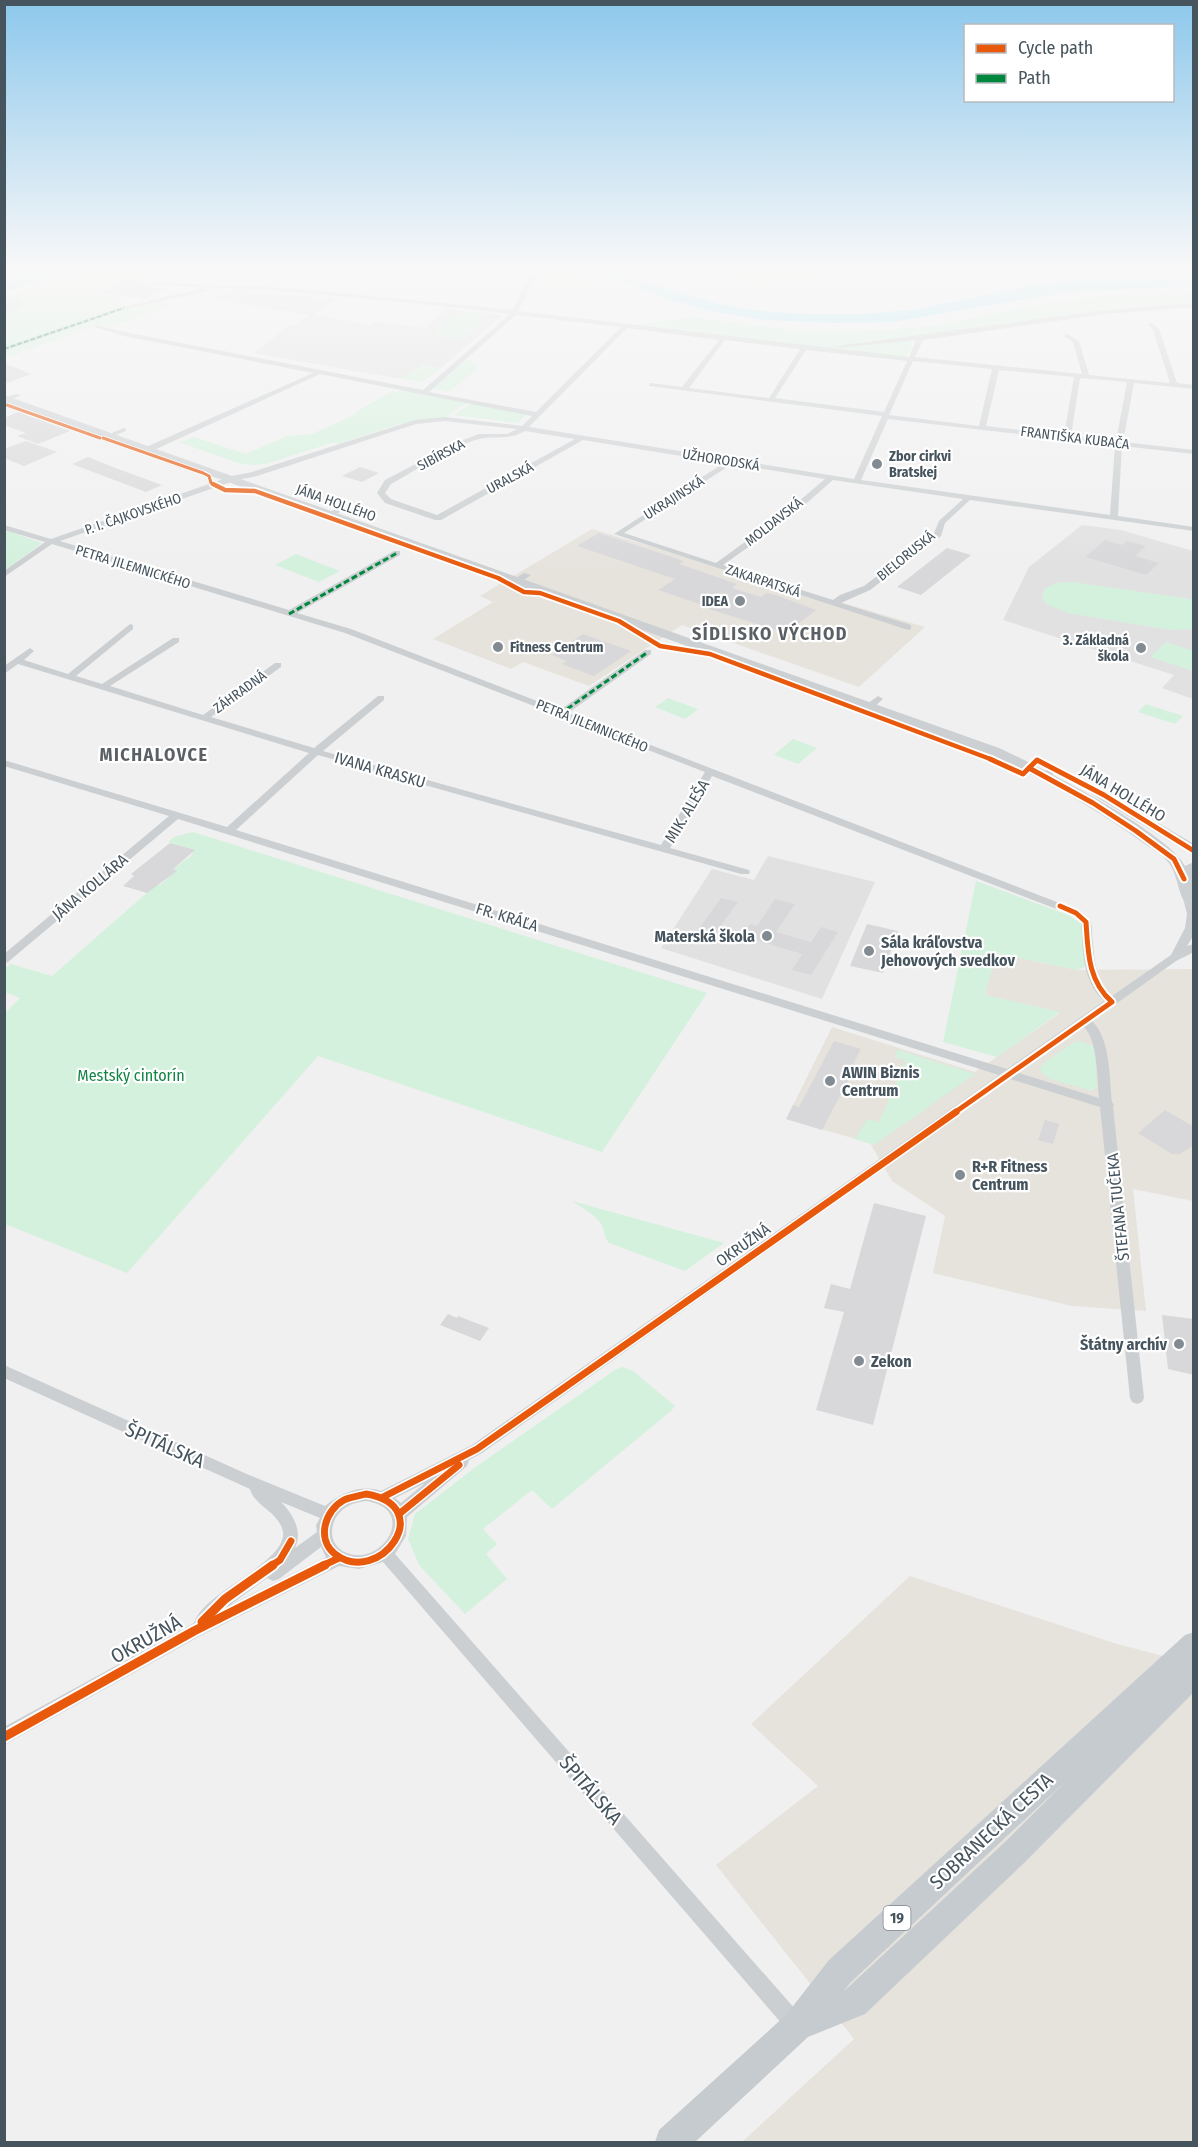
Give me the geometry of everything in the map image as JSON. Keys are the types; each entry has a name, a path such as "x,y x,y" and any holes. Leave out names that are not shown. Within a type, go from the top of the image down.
{"main road":[{"name":"SOBRANECKÁ CESTA","path":"671,2142 796,2026 840,1971 1194,1644"},
{"name":"SOBRANECKÁ CESTA","path":"796,2026 854,2004 1015,1852 1194,1673"}],"street":[{"path":"316,371 539,415"},
{"path":"425,392 448,371"},
{"path":"523,429 582,371"},
{"path":"684,389 698,371"},
{"path":"771,400 789,371"},
{"path":"856,482 906,371"},
{"path":"982,428 995,371"},
{"path":"1028,371 1194,387"},
{"path":"1085,371 1086,376"},
{"path":"1169,371 1174,385"},
{"path":"149,448 320,372"},
{"path":"1067,437 1077,376"},
{"path":"1114,518 1119,443 1131,381"},
{"name":"FRANTIŠKA KUBAČA","path":"651,385 982,428 1194,452"},
{"name":"JÁNA HOLLÉHO","path":"8,397 124,430 254,474 335,511"},
{"name":"JÁNA HOLLÉHO","path":"8,397 874,703 1104,795 1194,850"},
{"name":"UŽHORODSKÁ","path":"254,474 415,422 445,419 582,438 856,482 1194,529"},
{"name":"SIBÍRSKA","path":"382,489 388,482 472,438 489,436 505,439 523,429"},
{"path":"111,435 124,430"},
{"name":"URALSKÁ","path":"438,518 582,438"},
{"name":"UKRAJINSKÁ","path":"618,534 730,462"},
{"path":"235,478 254,474"},
{"name":"P. I. ČAJKOVSKÉHO","path":"4,574 50,542 235,478"},
{"name":"MOLDAVSKÁ","path":"717,566 789,514 831,478"},
{"name":"JÁNA HOLLÉHO","path":"382,489 382,497 388,501 438,518"},
{"name":"BIELORUSKÁ","path":"835,603 843,597 867,588 938,534 938,525 967,498"},
{"name":"PETRA JILEMNICKÉHO","path":"4,526 50,542 348,631 710,773 1076,912 1086,922 1092,976 1100,994 1112,1002"},
{"name":"ZAKARPATSKÁ","path":"618,534 908,627"},
{"path":"289,614 397,553"},
{"path":"70,676 130,627"},
{"path":"103,687 176,640"},
{"path":"4,671 30,651"},
{"path":"560,714 648,652"},
{"name":"IVANA KRASKU","path":"17,661 316,752 745,873"},
{"name":"ZÁHRADNÁ","path":"203,719 278,665"},
{"path":"229,831 316,752 381,698"},
{"name":"FR. KRÁĽA","path":"4,763 1108,1105"},
{"name":"JÁNA HOLLÉHO","path":"1050,772 1155,844 1189,873"},
{"name":"MIK. ALEŠA","path":"664,849 710,773"},
{"name":"JÁNA KOLLÁRA","path":"4,960 176,815"},
{"path":"1172,959 1191,931 1193,915 1189,873"},
{"path":"1172,959 1194,947"},
{"name":"OKRUŽNÁ","path":"383,1497 477,1449 1172,959"},
{"name":"ŠTEFANA TUČEKA","path":"1085,1021 1098,1037 1108,1105 1137,1398"},
{"name":"ŠPITÁLSKA","path":"4,1371 244,1480 328,1514"},
{"path":"399,1514 477,1449"},
{"path":"194,1630 225,1599 280,1560 291,1541 291,1528 284,1515 244,1480"},
{"path":"355,1495 383,1497 394,1505 401,1525 399,1535 384,1553 361,1562 339,1558 331,1552 322,1529 328,1514 335,1505 355,1495"},
{"path":"194,1630 308,1550 323,1536"},
{"name":"ŠPITÁLSKA","path":"384,1553 518,1704 589,1789 796,2026"},
{"name":"OKRUŽNÁ","path":"4,1737 194,1630 339,1558"}],"shaded area":[{"path":"356,371 412,371 400,379"},
{"name":"3. Základná škola","path":"1082,525 1121,530 1193,551 1193,699 1162,688 1174,675 1003,620 1029,567"},
{"path":"592,529 925,627 859,687 682,625 589,686 523,662 511,669 433,639 493,602 480,596"},
{"path":"768,856 875,882 822,999 661,948 712,869 754,880"},
{"path":"996,953 1077,970 1193,969 1193,1201 1133,1189 1146,1311 1072,1306 933,1273 945,1216 892,1181 870,1143 786,1119 832,1027 975,1072 1060,1013 985,995"},
{"path":"910,1576 1114,1643 1193,1664 1193,2142 742,2142 854,2039 716,1865 818,1786 751,1724"}],"green space":[{"path":"413,371 437,371 422,382 400,379"},
{"path":"453,371 475,371 448,392 433,388"},
{"path":"402,389 466,403 444,418 399,424 266,464 238,463 179,442 194,437 246,454 287,436 312,434 356,414 392,391 397,392"},
{"path":"472,403 527,414 518,423 454,415"},
{"path":"4,530 42,543 5,570"},
{"path":"296,554 340,571 319,582 275,565"},
{"path":"1072,582 1190,599 1193,601 1193,629 1170,630 1068,613 1048,605 1042,599 1044,589 1056,583"},
{"path":"1166,642 1193,651 1193,671 1150,657"},
{"path":"668,698 698,709 685,719 655,707"},
{"path":"1146,704 1183,716 1175,724 1138,712"},
{"path":"793,739 817,748 798,764 774,755"},
{"name":"Mestský cintorín","path":"193,832 707,993 602,1152 318,1056 127,1273 5,1224 5,1013 20,998 5,992 5,968 11,964 52,976 157,884 160,885 176,871 173,869 191,856 194,850 168,842 174,837"},
{"path":"976,881 1068,915 1082,924 1086,966 1077,970 996,953 985,995 1060,1012 997,1057 943,1042"},
{"path":"1080,1041 1093,1046 1095,1051 1097,1086 1092,1091 1050,1079 1041,1072 1040,1068 1074,1042"},
{"path":"898,1050 975,1074 874,1145 855,1139 867,1119 879,1122 906,1061 894,1057"},
{"path":"572,1201 724,1243 685,1271 609,1243 598,1220"},
{"path":"623,1367 633,1371 675,1406 552,1509 532,1490 483,1529 497,1544 486,1554 507,1579 465,1614 419,1565 408,1539 415,1514 477,1466 615,1370"}],"building":[{"path":"4,371 24,371 31,374 4,384"},
{"path":"18,412 70,431 38,444 17,436 26,433 4,425 4,418"},
{"path":"26,441 57,452 24,466 4,458 4,449"},
{"path":"88,457 162,485 146,492 72,464"},
{"path":"360,467 379,473 362,482 342,476"},
{"name":"IDEA","path":"599,533 684,561 679,564 737,584 732,588 761,597 766,593 776,595 816,610 786,633 706,608 708,607 658,590 675,579 577,546"},
{"path":"1105,540 1122,545 1127,541 1146,546 1135,556 1159,563 1146,575 1085,557"},
{"path":"947,548 971,555 921,595 897,587"},
{"path":"583,634 631,651 594,676 562,664 567,661 552,655"},
{"path":"170,843 195,850 173,869 177,871 147,893 123,886 134,876 131,874"},
{"path":"721,898 738,902 709,942 692,938"},
{"name":"Materská škola","path":"775,899 795,904 776,932 811,942 821,927 838,932 811,975 792,970 802,954 742,936 750,924 757,926"},
{"name":"Sála kráľovstva Jehovových svedkov","path":"867,924 898,931 883,973 850,966"},
{"name":"AWIN Biznis Centrum","path":"834,1041 861,1049 849,1072 852,1073 822,1130 786,1119 793,1105 799,1107"},
{"path":"1165,1110 1194,1127 1194,1145 1180,1154 1172,1154 1138,1133"},
{"path":"1045,1120 1059,1124 1053,1144 1038,1140"},
{"name":"Zekon","path":"874,1203 926,1216 873,1425 816,1410 844,1312 824,1308 831,1284 850,1289"},
{"path":"448,1314 489,1328 480,1341 440,1325"},
{"name":"Štátny archív","path":"1162,1315 1194,1319 1194,1375 1168,1369"}],"marked path":[{"path":"289,614 397,553"},
{"path":"560,714 648,652"}],"cycle path":[{"path":"4,404 100,438"},
{"path":"103,438 203,473 209,476 211,483 225,490 255,491 498,578 524,592 540,593 619,621 660,646 710,654 979,754 1023,774 1037,760 1104,795 1194,851"},
{"path":"1029,768 1093,803 1136,831 1174,859 1184,879"},
{"path":"383,1497 477,1449 1112,1002 1097,986 1093,976 1086,922 1076,913 1060,906"},
{"path":"399,1514 459,1465"},
{"path":"366,1494 381,1497 397,1510 400,1524 398,1536 392,1546 379,1556 359,1562 343,1560 332,1552 325,1539 324,1525 330,1511 344,1500 366,1494"},
{"path":"202,1622 225,1599 280,1560 291,1541"},
{"path":"4,1737 194,1631 339,1558"}],"place":[{"name":"Zbor cirkvi Bratskej","path":"877,464"},
{"name":"IDEA","path":"740,601"},
{"name":"Fitness Centrum","path":"498,647"},
{"name":"3. Základná škola","path":"1141,648"},
{"name":"Materská škola","path":"767,936"},
{"name":"Sála kráľovstva Jehovových svedkov","path":"869,951"},
{"name":"AWIN Biznis Centrum","path":"830,1081"},
{"name":"R+R Fitness Centrum","path":"960,1175"},
{"name":"Štátny archív","path":"1179,1344"},
{"name":"Zekon","path":"859,1361"}],"district":[{"name":"SÍDLISKO VÝCHOD","path":"770,634"},
{"name":"MICHALOVCE","path":"154,755"}]}
